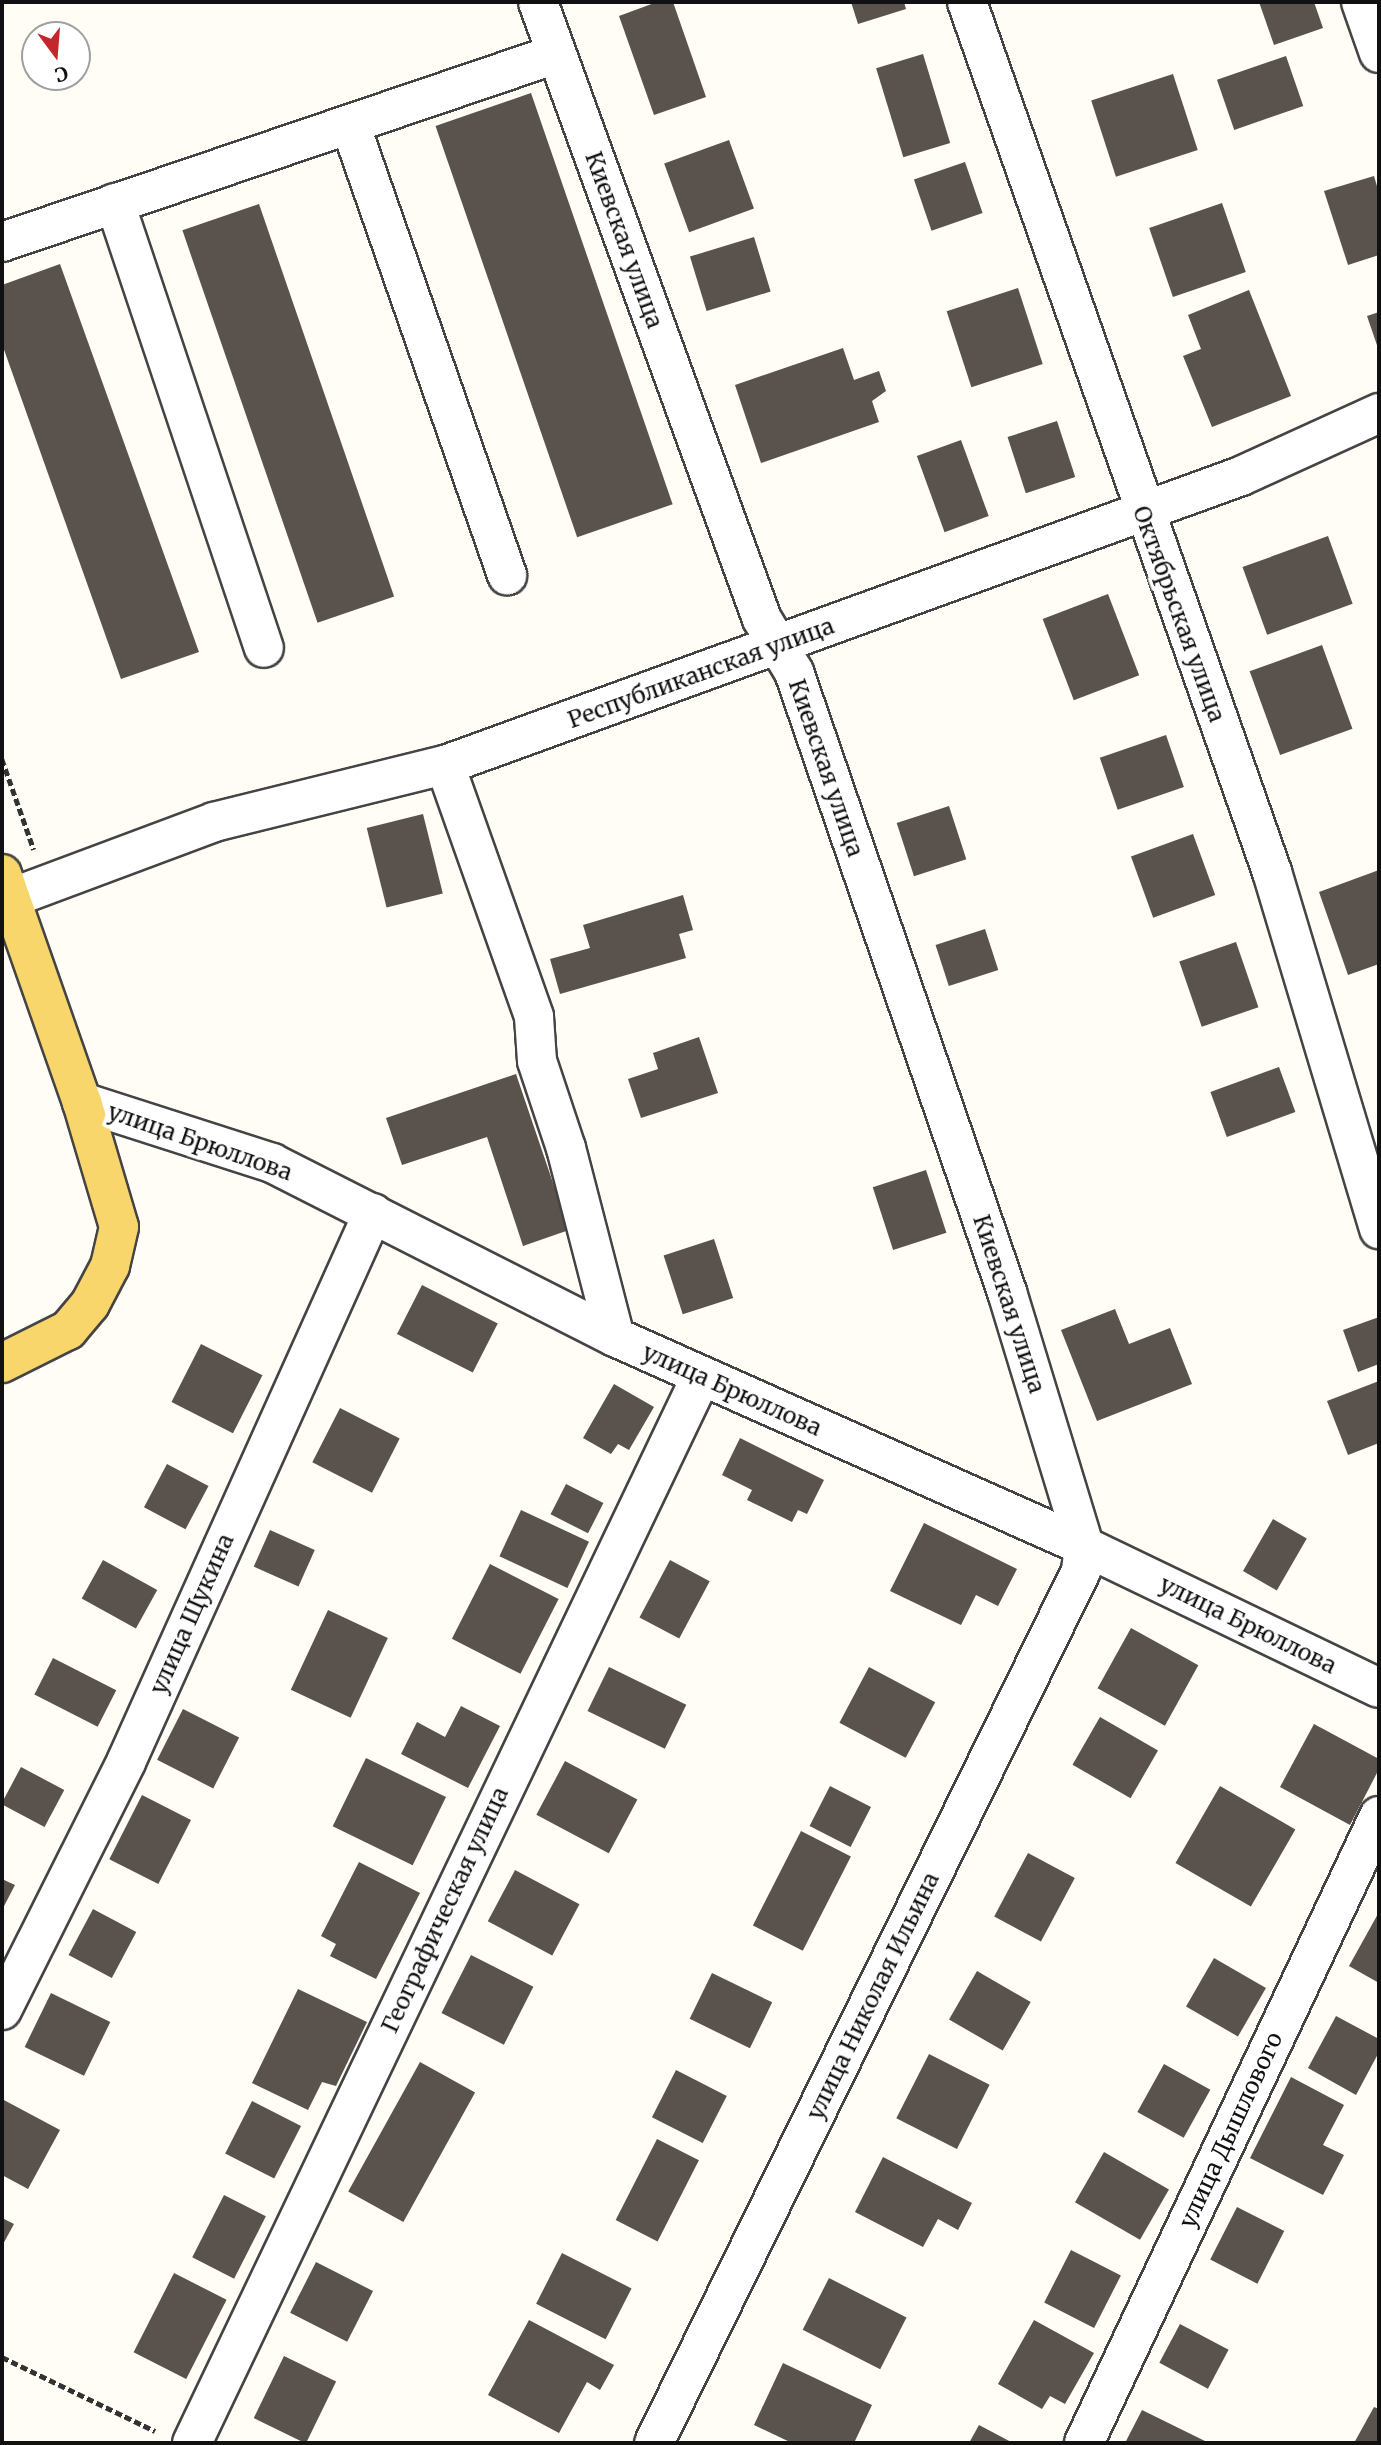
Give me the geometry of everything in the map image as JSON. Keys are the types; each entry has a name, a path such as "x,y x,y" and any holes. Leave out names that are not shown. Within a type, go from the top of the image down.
{"main road":[{"path":"2,1363 68,1330 90,1304 110,1266 119,1227 82,1102 6,886"}],"street":[{"name":"Киевская улица","path":"538,2 774,645 798,685 1007,1293 1084,1546"},
{"name":"Октябрьская улица","path":"967,2 1142,512 1272,872 1379,1229"},
{"path":"1361,2 1379,53"},
{"path":"2,242 556,54"},
{"path":"350,124 507,575"},
{"path":"115,203 264,648"},
{"name":"Республиканская улица","path":"6,886 214,822 445,765 1241,476 1379,413"},
{"path":"445,765 534,1017 537,1061 566,1148 615,1337"},
{"name":"улица Брюллова","path":"82,1102 272,1163 615,1337 1084,1546 1379,1688"},
{"name":"улица Щукина","path":"2,2010 126,1762 373,1213"},
{"name":"Географическая улица","path":"181,2440 701,1377"},
{"name":"улица Николая Ильина","path":"654,2443 1081,1571 1084,1546"},
{"name":"улица Дышлового","path":"1084,2443 1379,1816"}],"path":[{"path":"2,759 31,842"},
{"path":"2,2357 181,2440"}],"building":[{"path":"657,2 673,2 706,97 654,115 619,16"},
{"path":"851,2 904,2 906,9 858,24"},
{"path":"1259,2 1314,2 1323,28 1274,45"},
{"path":"923,54 950,143 903,157 876,68"},
{"path":"1286,56 1303,106 1234,130 1217,80"},
{"path":"1173,74 1198,150 1116,177 1091,101"},
{"path":"531,93 673,504 577,537 436,126"},
{"path":"729,140 754,209 689,232 664,164"},
{"path":"965,162 983,213 932,231 914,180"},
{"path":"1374,176 1379,193 1379,255 1348,265 1324,191"},
{"path":"1222,203 1246,272 1173,297 1149,228"},
{"path":"259,204 394,596 318,623 182,230"},
{"path":"754,237 771,292 707,311 690,257"},
{"path":"60,264 199,652 121,679 2,344 2,285"},
{"path":"1018,288 1043,364 971,387 947,311"},
{"path":"1249,290 1291,396 1212,427 1183,356 1201,349 1188,315"},
{"path":"1379,312 1379,351 1367,316"},
{"path":"843,348 854,380 879,371 886,391 872,401 879,422 761,463 735,385"},
{"path":"1057,421 1075,477 1026,493 1008,437"},
{"path":"961,440 989,516 945,532 917,456"},
{"path":"1328,536 1353,604 1267,635 1242,567"},
{"path":"1108,594 1139,675 1074,700 1043,619"},
{"path":"1322,645 1352,729 1280,755 1250,671"},
{"path":"1166,735 1184,787 1118,810 1100,758"},
{"path":"949,806 966,859 914,876 897,823"},
{"path":"423,814 443,894 387,908 367,828"},
{"path":"1193,834 1215,895 1153,918 1131,857"},
{"path":"1379,870 1379,964 1348,975 1319,892"},
{"path":"683,895 693,930 679,934 686,958 560,994 550,959 590,948 583,925"},
{"path":"985,929 998,970 949,986 936,945"},
{"path":"1236,942 1258,1007 1202,1027 1179,962"},
{"path":"699,1037 718,1093 641,1118 628,1079 658,1069 653,1053"},
{"path":"1279,1067 1295,1112 1227,1137 1210,1092"},
{"path":"516,1074 569,1230 523,1246 487,1137 402,1165 386,1118"},
{"path":"926,1170 946,1233 893,1250 873,1187"},
{"path":"714,1239 733,1298 683,1314 664,1255"},
{"path":"422,1285 498,1324 473,1373 397,1334"},
{"path":"1115,1309 1129,1344 1170,1328 1192,1384 1097,1421 1061,1330"},
{"path":"1379,1317 1379,1364 1358,1372 1343,1330"},
{"path":"201,1344 262,1375 233,1433 171,1402"},
{"path":"1379,1381 1379,1443 1348,1455 1327,1401"},
{"path":"614,1384 654,1407 629,1450 618,1444 611,1454 583,1438"},
{"path":"340,1408 400,1438 372,1493 312,1462"},
{"path":"740,1438 824,1480 807,1514 798,1510 792,1522 747,1500 752,1490 722,1475"},
{"path":"167,1464 208,1486 185,1529 144,1507"},
{"path":"566,1484 603,1503 588,1533 551,1514"},
{"path":"521,1510 589,1542 567,1588 499,1556"},
{"path":"1273,1519 1307,1538 1277,1590 1243,1571"},
{"path":"924,1523 1017,1569 998,1606 976,1595 961,1625 890,1591"},
{"path":"270,1530 315,1550 298,1586 254,1567"},
{"path":"103,1560 157,1590 136,1629 82,1598"},
{"path":"670,1560 710,1581 679,1639 639,1617"},
{"path":"490,1564 559,1599 520,1674 452,1639"},
{"path":"328,1610 388,1638 351,1718 291,1690"},
{"path":"1131,1628 1198,1665 1165,1726 1098,1688"},
{"path":"53,1658 116,1690 98,1727 34,1695"},
{"path":"609,1667 686,1705 665,1749 588,1711"},
{"path":"869,1667 935,1702 906,1758 839,1723"},
{"path":"461,1706 500,1726 468,1788 401,1754 417,1722 445,1737"},
{"path":"183,1709 239,1738 213,1788 157,1760"},
{"path":"1100,1717 1158,1750 1131,1798 1072,1765"},
{"path":"1314,1724 1379,1759 1379,1769 1350,1825 1280,1787"},
{"path":"366,1758 446,1797 413,1865 333,1826"},
{"path":"565,1761 637,1799 609,1853 536,1815"},
{"path":"21,1767 64,1790 45,1827 2,1804"},
{"path":"830,1786 871,1807 851,1847 810,1826"},
{"path":"1220,1786 1295,1830 1251,1907 1176,1863"},
{"path":"142,1795 191,1820 158,1884 109,1859"},
{"path":"801,1831 851,1856 803,1951 753,1925"},
{"path":"1028,1853 1075,1878 1041,1941 994,1917"},
{"path":"359,1862 420,1893 376,1979 330,1956 336,1944 321,1936"},
{"path":"515,1870 579,1904 552,1955 488,1921"},
{"path":"2,1879 15,1885 2,1910"},
{"path":"93,1909 136,1932 112,1978 69,1955"},
{"path":"1379,1912 1379,1983 1349,1966"},
{"path":"471,1955 533,1987 504,2045 441,2013"},
{"path":"1214,1958 1266,1988 1238,2036 1186,2006"},
{"path":"977,1971 1031,2002 1003,2050 949,2019"},
{"path":"712,1973 772,2002 750,2048 690,2019"},
{"path":"298,1989 367,2022 336,2086 322,2082 308,2110 252,2083"},
{"path":"51,1993 110,2022 84,2076 25,2047"},
{"path":"1336,2016 1379,2039 1379,2052 1356,2095 1308,2068"},
{"path":"929,2054 990,2085 957,2149 896,2118"},
{"path":"420,2062 475,2093 403,2222 348,2191"},
{"path":"1164,2064 1210,2090 1184,2138 1137,2112"},
{"path":"676,2070 727,2096 703,2143 652,2117"},
{"path":"1291,2077 1344,2105 1323,2145 1344,2155 1323,2195 1250,2158"},
{"path":"2,2099 60,2130 28,2189 2,2175"},
{"path":"252,2101 301,2126 274,2179 225,2154"},
{"path":"657,2139 699,2160 658,2241 616,2220"},
{"path":"1104,2152 1169,2190 1140,2240 1075,2202"},
{"path":"883,2157 972,2203 958,2230 938,2219 923,2247 855,2212"},
{"path":"224,2195 266,2216 234,2279 192,2257"},
{"path":"1237,2207 1284,2231 1257,2284 1210,2260"},
{"path":"2,2218 14,2224 2,2246"},
{"path":"1071,2250 1121,2275 1094,2328 1044,2303"},
{"path":"562,2253 631,2288 606,2339 536,2304"},
{"path":"316,2262 373,2291 347,2342 290,2313"},
{"path":"174,2273 227,2300 186,2379 134,2352"},
{"path":"829,2278 907,2317 880,2369 803,2330"},
{"path":"529,2320 614,2365 600,2390 587,2382 559,2433 488,2395"},
{"path":"1034,2320 1094,2353 1065,2404 1050,2396 1042,2409 998,2384"},
{"path":"1180,2324 1229,2350 1208,2389 1159,2363"},
{"path":"284,2356 336,2381 306,2443 254,2418"},
{"path":"783,2363 872,2405 854,2443 792,2443 754,2425"},
{"path":"1374,2407 1379,2409 1379,2443 1354,2443"},
{"path":"1142,2410 1209,2443 1125,2443"},
{"path":"979,2425 1013,2443 969,2443"}]}
